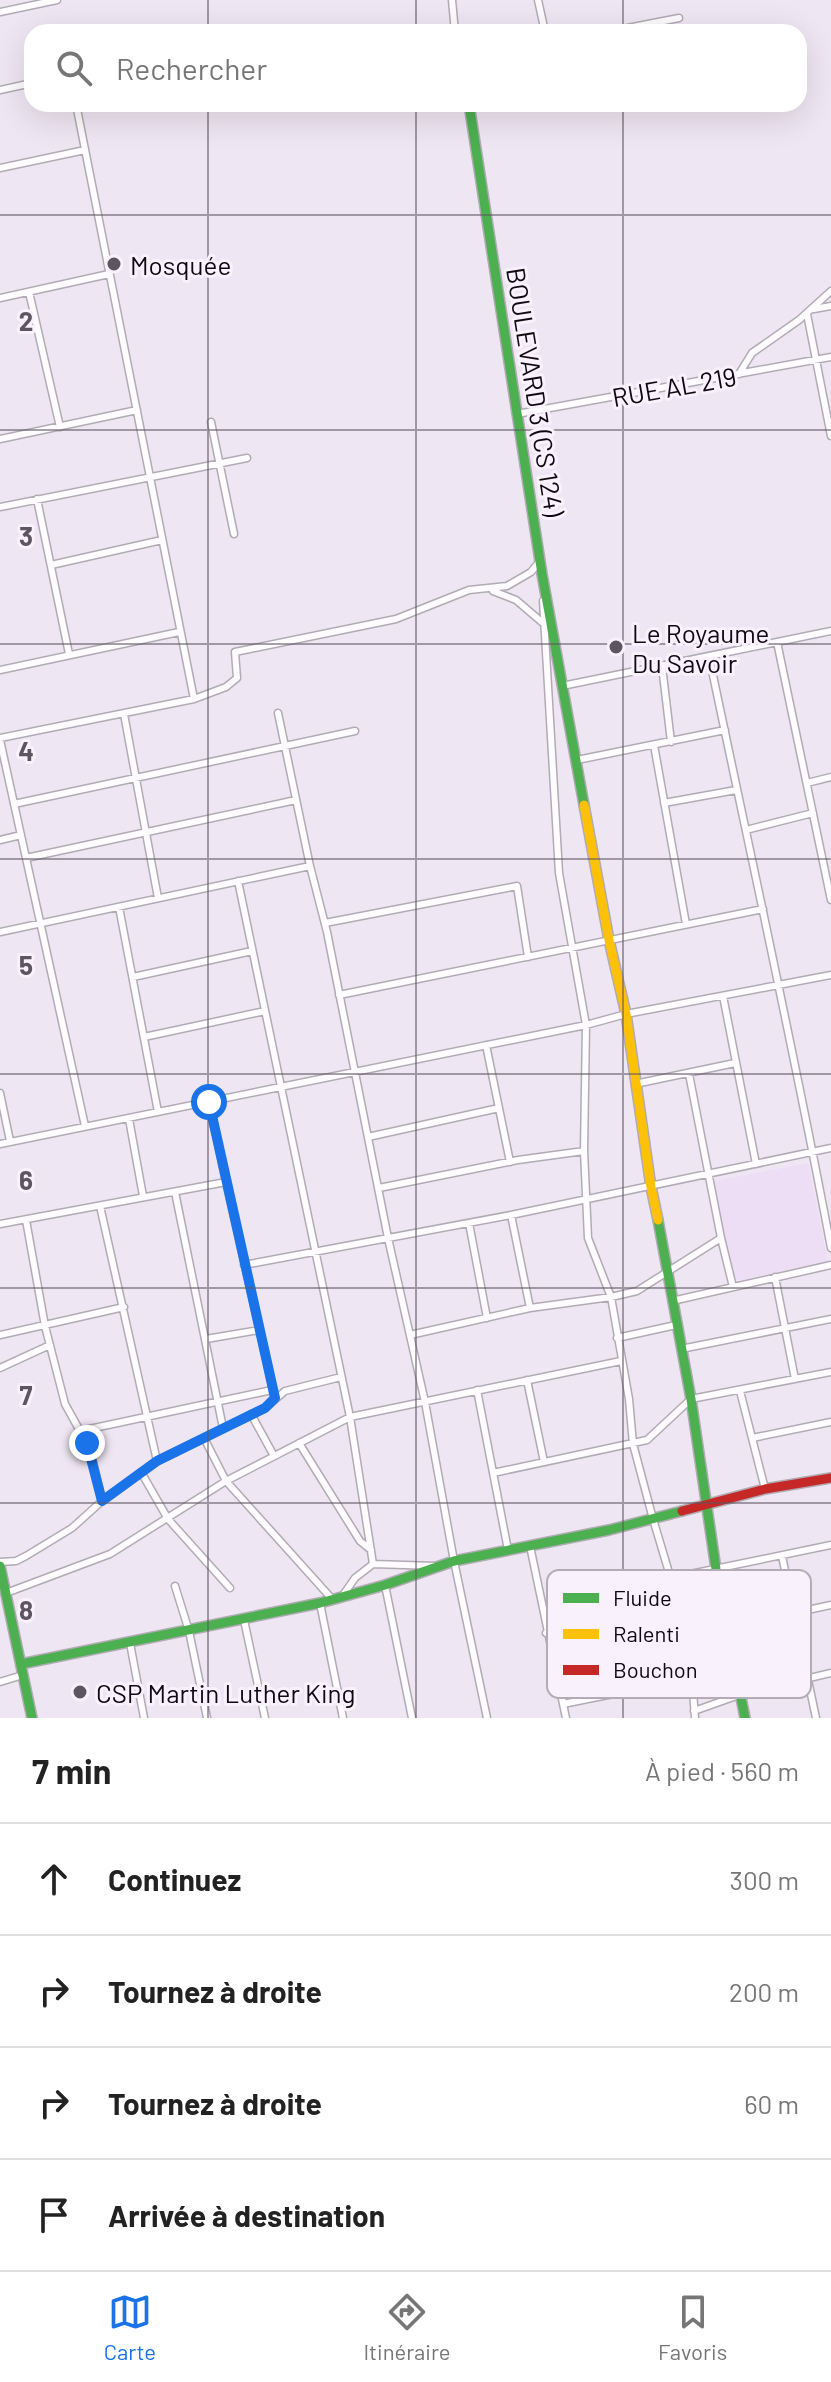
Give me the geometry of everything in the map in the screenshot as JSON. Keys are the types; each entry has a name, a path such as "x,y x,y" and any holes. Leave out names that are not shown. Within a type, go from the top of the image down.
{"street":[{"path":"0,12 57,0"},
{"path":"452,0 454,24"},
{"path":"538,0 543,24"},
{"path":"648,24 679,18"},
{"path":"0,90 24,85"},
{"path":"78,112 194,699"},
{"name":"BOULEVARD 3 (CS 124)","path":"470,112 542,574 609,940 626,1014 651,1187 691,1399 716,1569"},
{"path":"0,168 85,150"},
{"path":"0,297 109,274"},
{"path":"739,374 752,353 831,291"},
{"path":"29,292 60,427"},
{"path":"808,312 831,306"},
{"path":"808,312 831,436"},
{"name":"RUE AL 219","path":"517,414 831,357"},
{"path":"0,439 137,410"},
{"path":"211,422 234,534"},
{"path":"0,507 247,458"},
{"path":"37,499 69,654"},
{"path":"51,565 162,540"},
{"path":"85,1126 0,739 194,699 226,687 237,678 235,652 396,619 469,590 507,586 520,580 540,561"},
{"path":"542,574 559,873 586,1025 584,1151 588,1238 611,1297 629,1399 633,1444 669,1570"},
{"path":"485,589 516,600 552,632"},
{"path":"562,686 831,631"},
{"path":"0,670 179,632"},
{"path":"777,642 831,900"},
{"path":"709,656 831,1248"},
{"path":"662,666 671,742"},
{"path":"278,713 425,1402 487,1718"},
{"path":"124,714 158,898"},
{"path":"577,760 725,730"},
{"path":"14,804 355,731"},
{"path":"654,745 686,924"},
{"path":"807,783 831,777"},
{"path":"664,803 736,790"},
{"path":"26,858 296,800"},
{"path":"746,830 813,813"},
{"path":"0,840 21,835"},
{"path":"0,932 310,866"},
{"path":"238,881 350,1417 373,1564"},
{"path":"325,923 517,886 528,957"},
{"path":"119,907 158,1112"},
{"path":"339,995 763,909"},
{"path":"133,977 252,951"},
{"path":"0,1144 586,1025 626,1014 831,975"},
{"path":"723,996 756,1164"},
{"path":"144,1037 265,1011"},
{"path":"486,1045 510,1162"},
{"path":"635,1084 735,1063"},
{"path":"689,1074 733,1287"},
{"path":"0,1093 10,1141"},
{"path":"209,1102 275,1398"},
{"path":"368,1137 499,1108"},
{"path":"129,1119 143,1196"},
{"path":"244,1265 511,1215 831,1148"},
{"path":"379,1188 584,1151"},
{"path":"0,1224 226,1182"},
{"path":"175,1192 223,1428"},
{"path":"100,1206 157,1461"},
{"path":"511,1215 530,1308"},
{"path":"26,1220 45,1326 65,1404 90,1449 102,1501"},
{"path":"469,1223 487,1318"},
{"path":"410,1335 530,1308 637,1291 721,1238"},
{"path":"672,1301 831,1265"},
{"path":"775,1277 795,1379"},
{"path":"0,1335 124,1307"},
{"path":"681,1349 831,1319"},
{"path":"617,1338 676,1325"},
{"path":"206,1339 259,1330"},
{"path":"0,1368 50,1345"},
{"path":"6,1593 110,1554 226,1481 350,1417 621,1361"},
{"path":"493,1473 633,1444 654,1435 691,1399 831,1372"},
{"path":"32,1718 0,1564 19,1560 72,1528 102,1501 157,1461 265,1408 285,1391 341,1377"},
{"path":"527,1380 544,1462"},
{"path":"80,1431 272,1390"},
{"path":"477,1390 508,1550"},
{"path":"740,1391 765,1489"},
{"path":"251,1414 274,1456"},
{"path":"752,1438 831,1422"},
{"path":"204,1438 226,1481 337,1599"},
{"path":"299,1443 360,1541 371,1550"},
{"path":"141,1472 168,1519 230,1588"},
{"path":"21,1664 320,1603 454,1561 653,1519 765,1489 831,1478"},
{"path":"711,1570 831,1545"},
{"path":"530,1546 547,1637"},
{"path":"782,1556 785,1570"},
{"path":"337,1599 355,1578 373,1564 438,1566"},
{"path":"385,1585 412,1718"},
{"path":"175,1586 189,1631 207,1718"},
{"path":"320,1603 343,1718"},
{"path":"811,1609 831,1605"},
{"path":"244,1620 265,1718"},
{"path":"130,1643 144,1718"},
{"path":"811,1677 831,1673"},
{"path":"0,1682 23,1675"},
{"path":"811,1696 816,1718"},
{"path":"562,1698 566,1718"},
{"path":"563,1704 594,1698"},
{"path":"694,1714 732,1698"},
{"name":"BOULEVARD 3 (CS 124)","path":"742,1698 745,1718"}],"shaded area":[{"path":"808,1163 828,1262 734,1281 714,1181"}],"traffic: fast":[{"path":"470,112 542,574 584,805"},
{"path":"658,1220 691,1399 716,1570"},
{"path":"21,1664 320,1603 454,1561 609,1530 682,1511"},
{"path":"0,1566 32,1718"},
{"path":"741,1698 745,1718"}],"traffic: slow":[{"path":"584,805 626,1014 658,1220"}],"traffic: jam":[{"path":"682,1511 765,1489 831,1478"}],"place":[{"name":"Mosquée","path":"114,264"},
{"name":"Le Royaume Du Savoir","path":"616,647"},
{"name":"CSP Martin Luther King","path":"80,1692"}],"route":[{"path":"87,1443 102,1501 157,1461 265,1408 275,1398 209,1102"}]}
